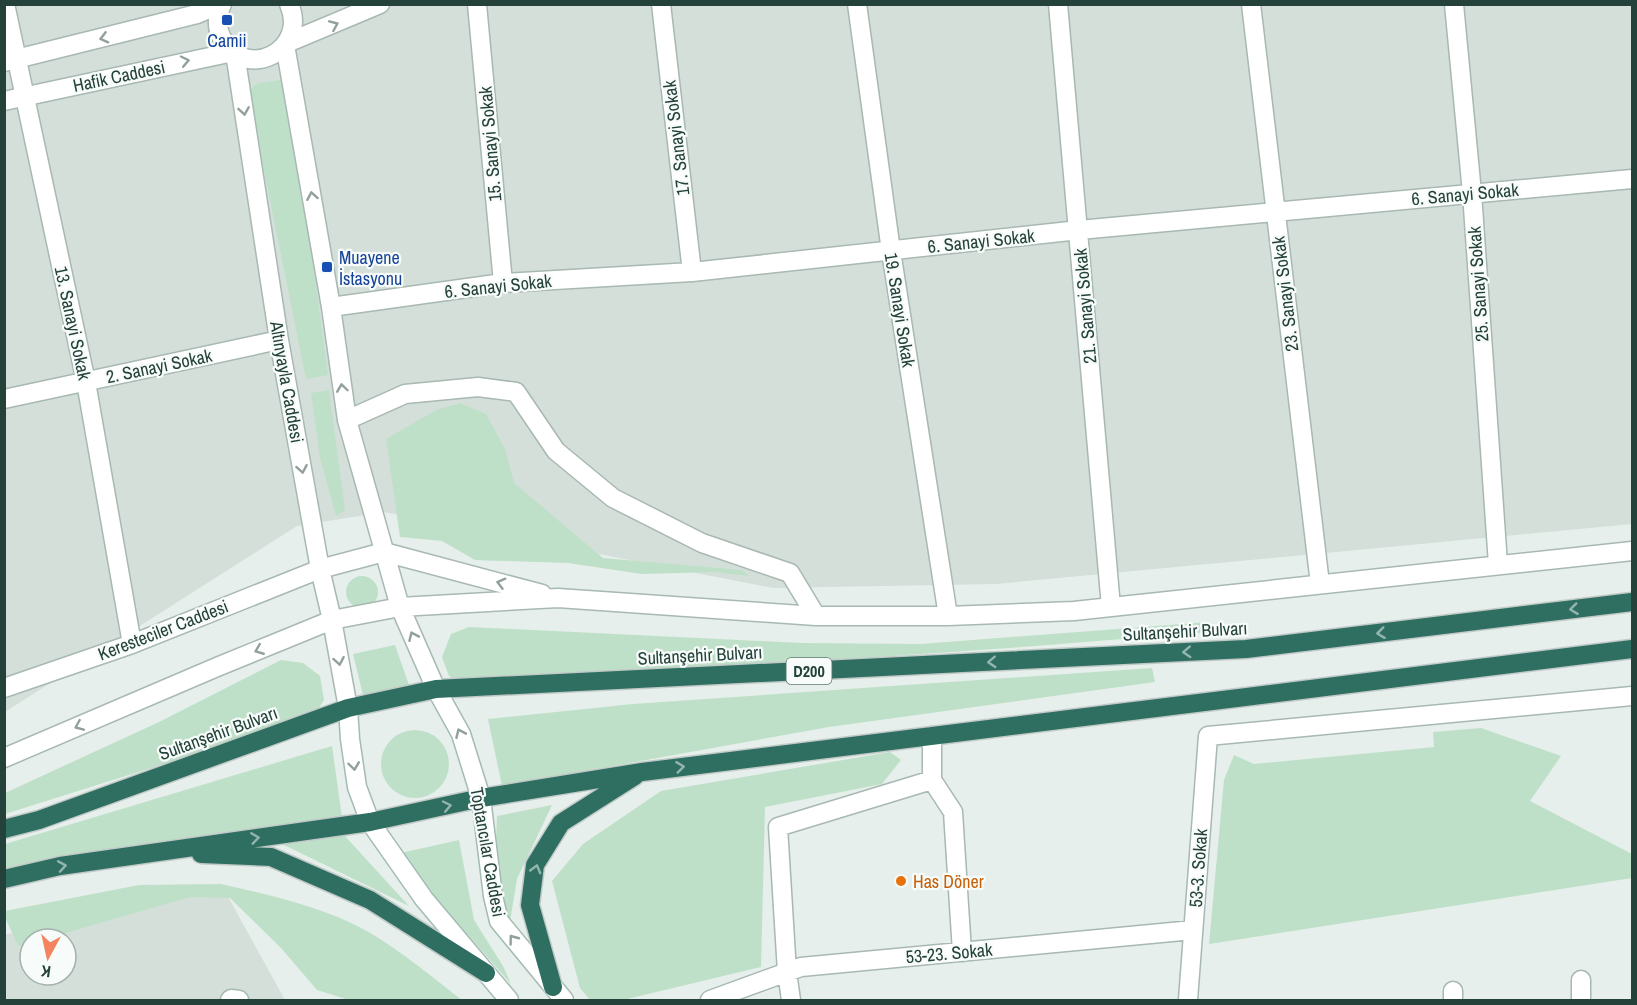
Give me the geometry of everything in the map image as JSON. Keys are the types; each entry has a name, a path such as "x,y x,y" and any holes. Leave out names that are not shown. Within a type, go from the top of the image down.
{"highway":[{"name":"Sultanşehir Bulvarı","path":"4,829 39,820 348,708 436,689 1246,649 1632,602"},
{"path":"4,879 60,866 370,822 481,798 642,772 1632,649"},
{"path":"558,994 531,905 535,865 561,823 642,772"},
{"path":"157,852 271,857 370,900 486,973"}],"street":[{"name":"13. Sanayi Sokak","path":"5,4 11,61 26,96 86,382 132,644"},
{"path":"11,61 197,14 221,4"},
{"path":"221,4 218,16 219,30 224,42 234,53 258,60 272,56 286,44 380,4"},
{"path":"289,4 294,24 286,44 331,307 347,420 400,607 436,689"},
{"name":"15. Sanayi Sokak","path":"477,4 502,283"},
{"name":"17. Sanayi Sokak","path":"661,4 692,272"},
{"name":"19. Sanayi Sokak","path":"857,4 891,251 948,616"},
{"name":"21. Sanayi Sokak","path":"1058,4 1111,607"},
{"name":"23. Sanayi Sokak","path":"1251,4 1320,584"},
{"name":"25. Sanayi Sokak","path":"1454,4 1472,193 1498,564"},
{"name":"Hafik Caddesi","path":"4,101 234,53"},
{"name":"Altınyayla Caddesi","path":"234,53 279,340 320,569 348,708"},
{"name":"6. Sanayi Sokak","path":"331,307 502,283 692,272 1079,230 1632,179"},
{"name":"2. Sanayi Sokak","path":"4,399 279,340"},
{"path":"347,420 405,394 478,387 516,392 556,451 614,498 702,543 790,573 816,616"},
{"path":"4,758 332,620 400,607 558,598 816,616 948,616 1074,611 1632,551"},
{"path":"384,552 558,598"},
{"name":"Keresteciler Caddesi","path":"4,688 132,644 320,569 384,552"},
{"name":"Toptancılar Caddesi","path":"436,689 461,734 481,798 493,896 499,921 558,994"},
{"name":"53-3. Sokak","path":"1188,1000 1208,736 1632,696"},
{"path":"348,708 357,787 370,822 424,899 509,1000"},
{"path":"932,736 932,780 953,812 962,952"},
{"path":"790,1000 778,827 932,780"},
{"name":"53-23. Sokak","path":"710,1000 801,967 1193,930"},
{"path":"1581,980 1581,1000"}],"shaded area":[{"path":"5,5 1632,5 1632,524 996,584 773,588 384,512 297,526 5,712"},
{"path":"221,884 285,1000 5,1000 4,935 18,932 18,987 78,987 78,927 38,927"}],"green space":[{"path":"289,79 328,375 306,379 248,91 258,83"},
{"path":"329,390 345,510 336,516 320,458 311,393"},
{"path":"460,403 486,414 505,449 514,483 603,558 742,570 749,576 713,572 642,574 568,563 475,560 442,541 400,537 386,439 436,410"},
{"path":"362,576 373,581 378,592 373,603 362,608 351,603 346,592 351,581"},
{"path":"1208,622 1210,632 464,685 449,676 442,657 451,634 469,627 802,643 920,644"},
{"path":"395,645 409,685 363,695 353,654"},
{"path":"281,660 303,663 320,676 324,700 313,717 5,814 5,793 159,722"},
{"path":"1152,668 1155,682 829,727 502,786 488,719 633,704"},
{"path":"1481,728 1561,756 1530,801 1632,854 1632,878 1209,944 1224,780 1234,755 1254,764 1434,747 1433,732"},
{"path":"422,730 434,736 443,745 449,757 447,777 439,788 422,798 408,798 391,788 383,777 381,757 391,740 402,732"},
{"path":"332,746 342,817 173,841 5,870 5,844"},
{"path":"890,752 901,760 882,784 765,807 761,967 623,1000 590,1000 580,988 552,881 583,844 661,791"},
{"path":"552,805 517,879 510,922 495,867 497,816"},
{"path":"344,835 409,906 280,843"},
{"path":"459,840 474,920 503,966 511,984 415,875 401,853"},
{"path":"221,884 258,892 330,914 365,930 390,946 462,1000 349,1000 317,990 281,948 230,898 190,897 78,929 78,927 18,927 18,946 5,917 5,911 139,885"}],"place":[{"name":"Camii","path":"227,20"},
{"name":"Muayene İstasyonu","path":"327,267"},
{"name":"Has Döner","path":"901,881"}]}
